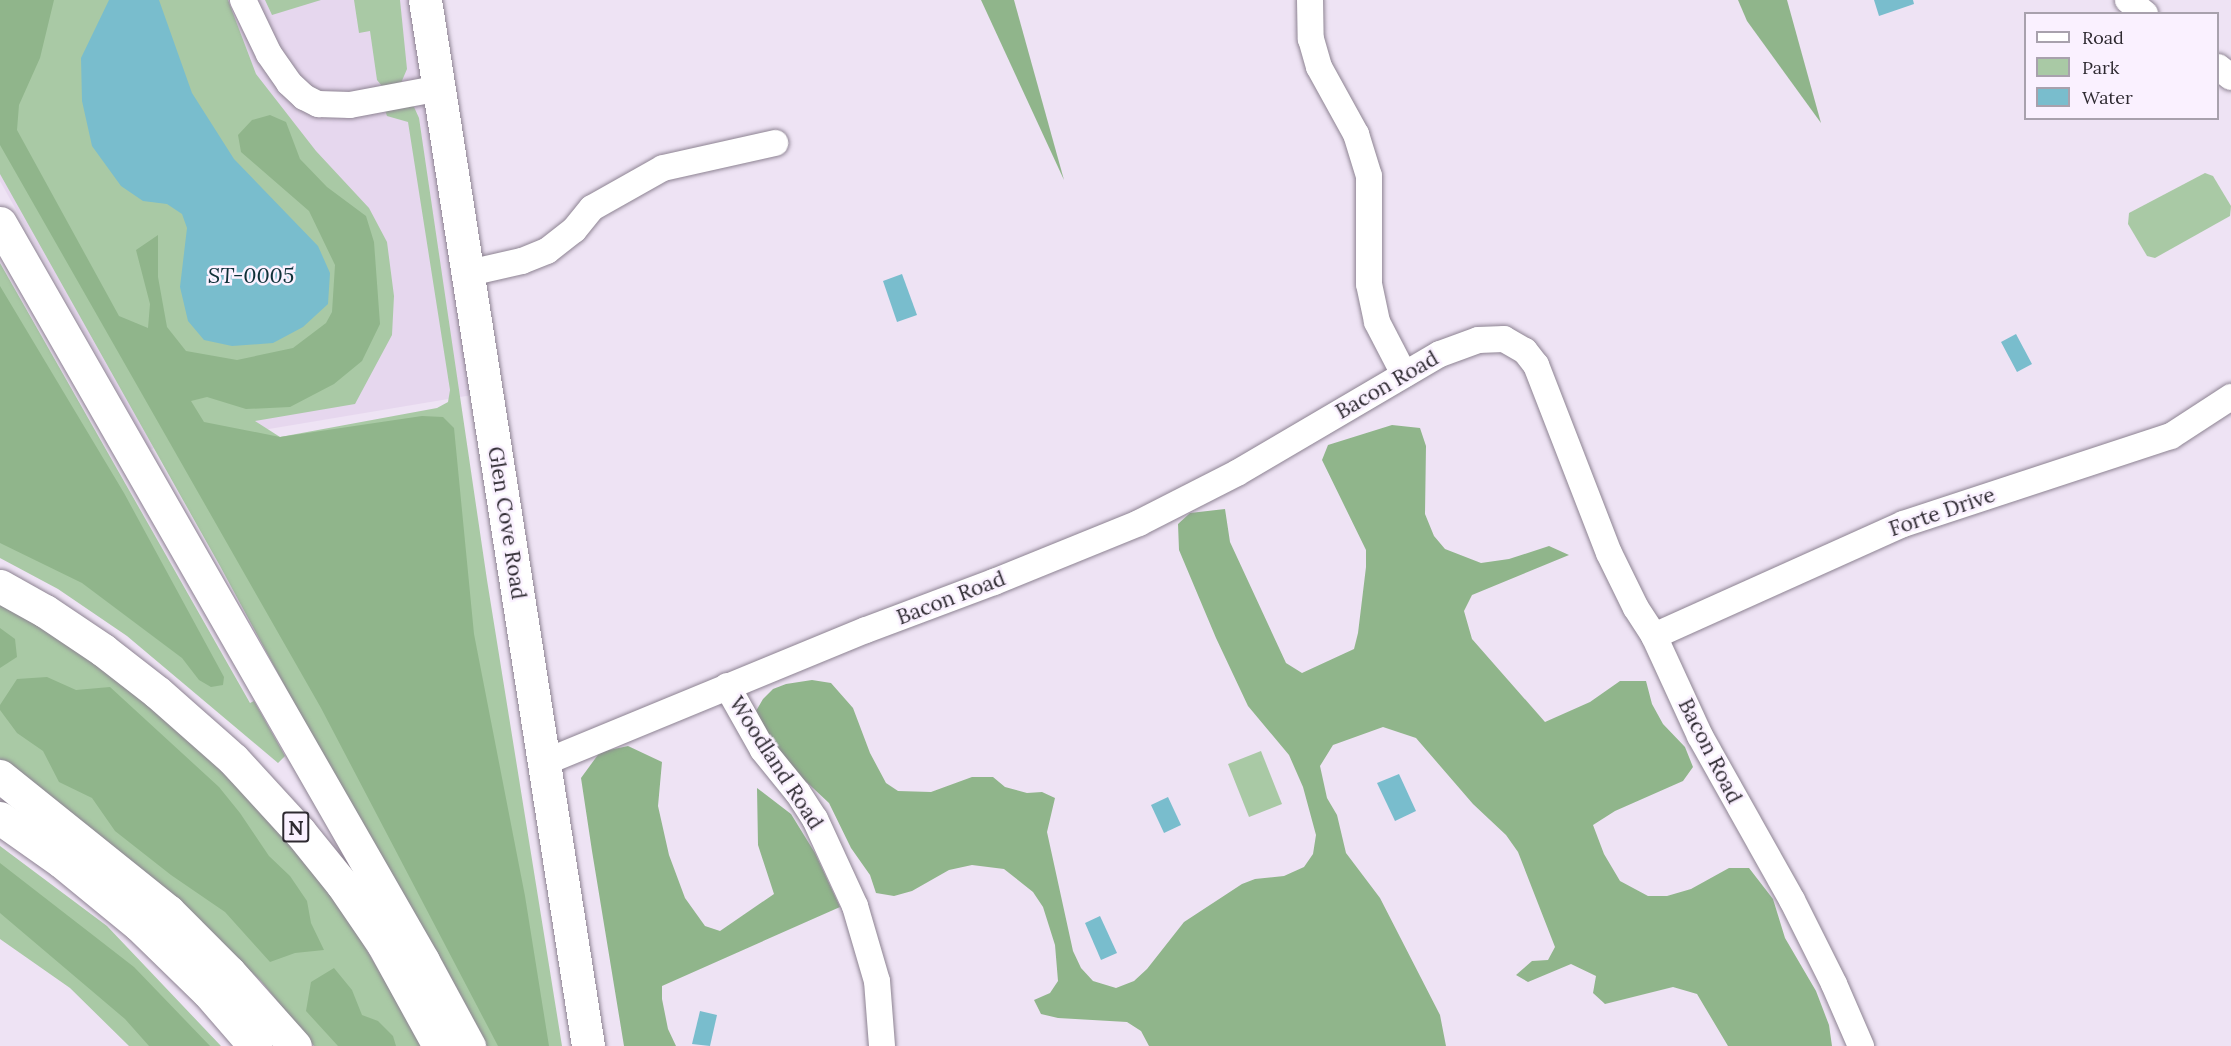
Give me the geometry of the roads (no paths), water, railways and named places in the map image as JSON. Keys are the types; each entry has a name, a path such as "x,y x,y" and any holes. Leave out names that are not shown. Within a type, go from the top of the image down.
{"main road":[{"name":"Glen Cove Road","path":"425,0 588,1046"},
{"path":"0,223 423,961 469,1046"},
{"name":"N","path":"0,586 45,611 103,650 157,692 233,759 300,832 342,884 383,944 439,1046"},
{"path":"0,776 168,911 229,972 295,1046"},
{"path":"0,818 61,861 139,925 208,992 255,1046"}],"street":[{"path":"243,0 269,54 289,83 304,97 318,104 350,105 440,88"},
{"path":"1310,0 1311,39 1319,67 1356,134 1369,176 1371,208 1368,284 1377,322 1404,374"},
{"path":"2128,0 2143,12"},
{"path":"468,273 522,261 547,251 574,230 592,208 663,168 775,143"},
{"name":"Bacon Road","path":"543,763 727,686 1139,523 1237,472 1440,354 1478,340 1504,339 1525,351 1542,378 1609,553 1636,608 1654,636 1700,736 1792,900 1829,973 1861,1046"},
{"name":"Forte Drive","path":"1654,636 1903,524 2171,436 2231,397"},
{"name":"Woodland Road","path":"727,686 763,750 798,793 815,819 855,906 877,981 882,1046"}],"water":[{"name":"ST-0005","path":"109,0 159,0 192,93 234,159 318,246 330,273 328,304 303,327 273,343 232,346 204,340 188,321 180,287 187,228 182,214 167,204 143,201 121,186 92,146 82,101 81,58"},
{"path":"1874,0 1913,0 1914,4 1879,16"},
{"path":"902,274 917,315 897,322 883,281"},
{"path":"2016,334 2032,364 2017,372 2001,342"},
{"path":"1399,774 1416,811 1395,821 1377,783"},
{"path":"1168,797 1181,825 1164,833 1151,805"},
{"path":"1100,916 1117,953 1101,960 1085,923"},
{"path":"700,1011 717,1015 710,1046 692,1044"}]}
